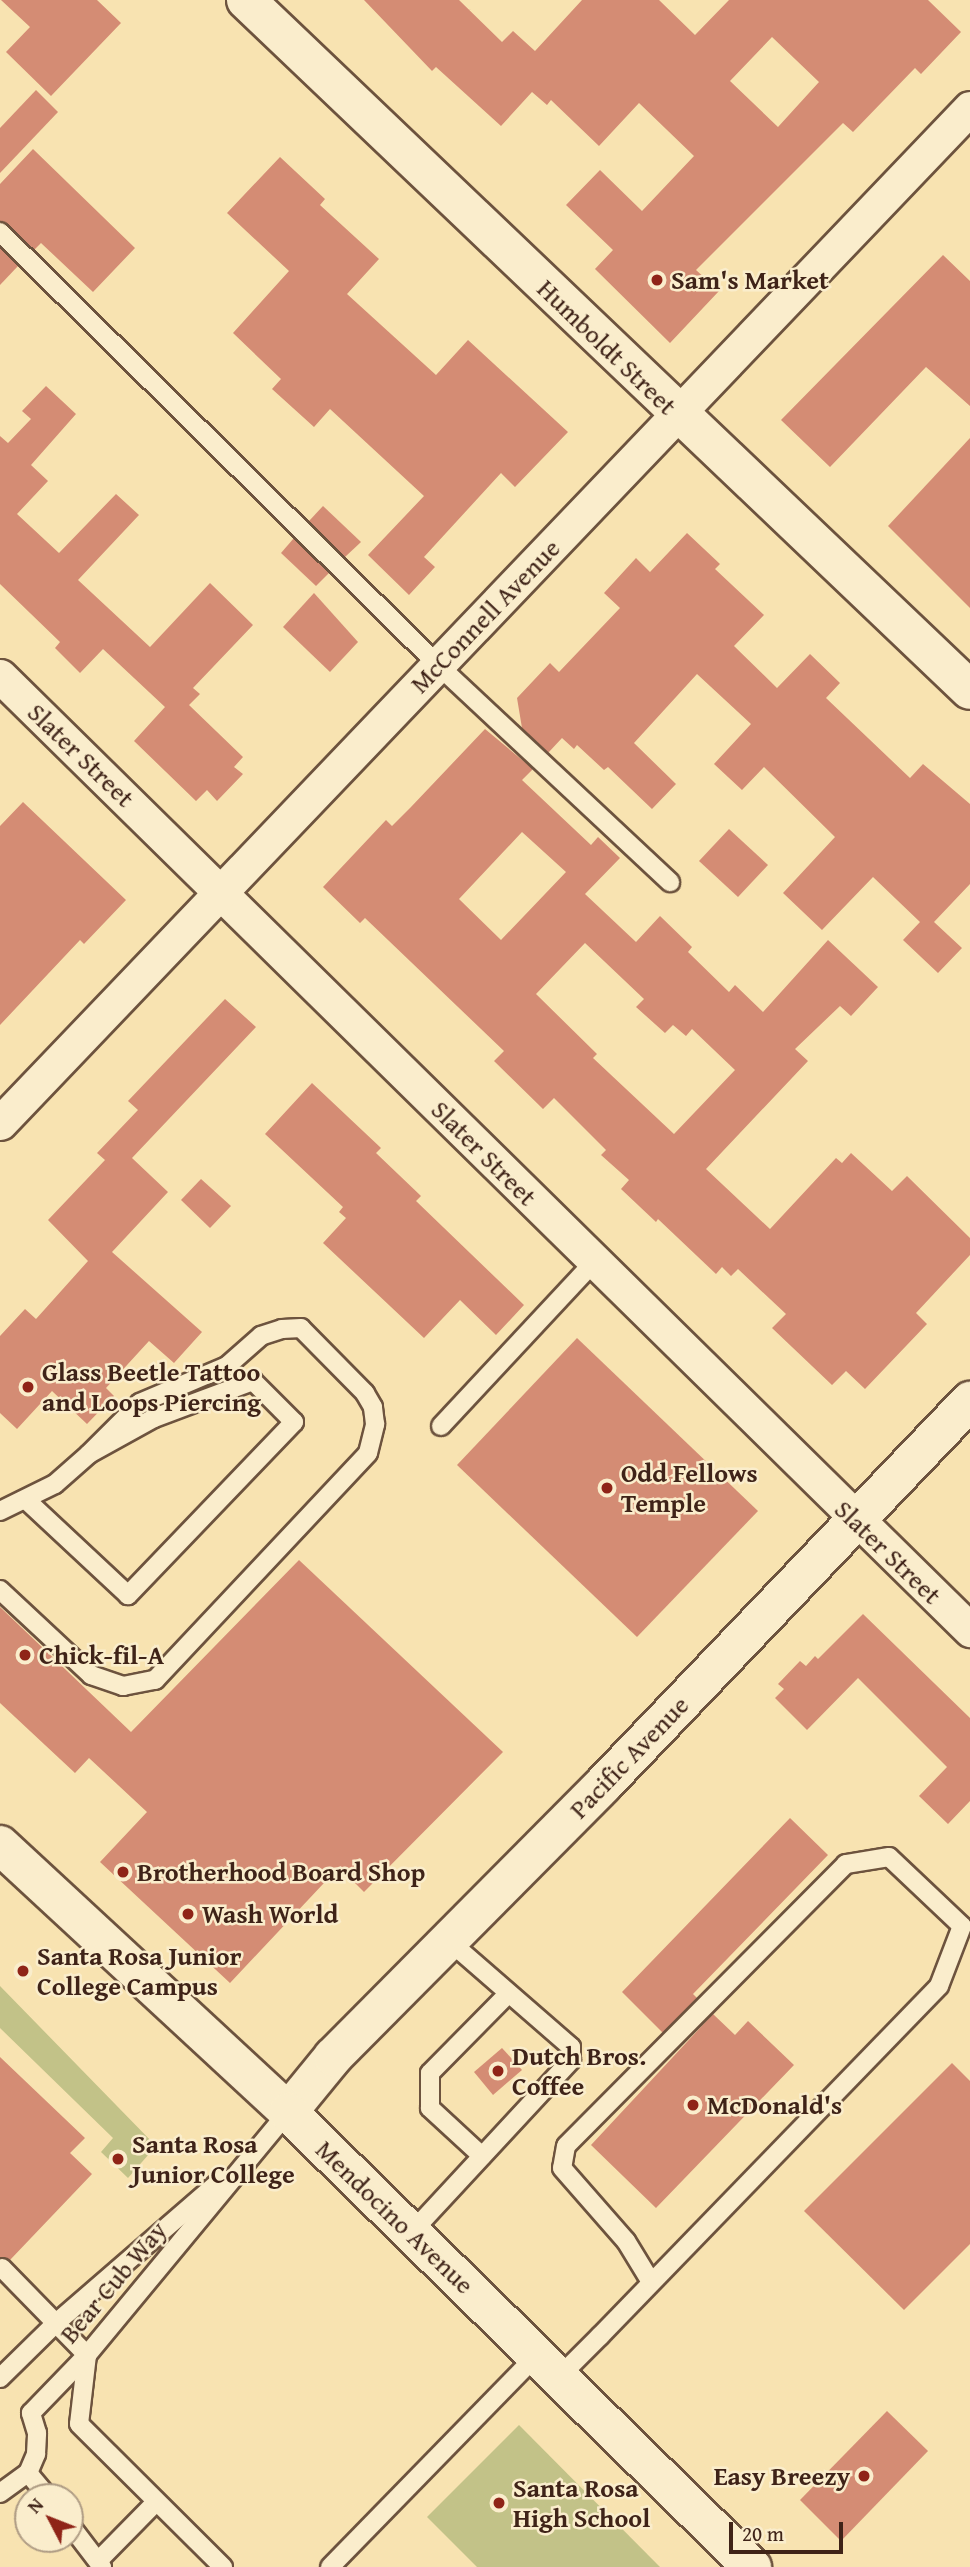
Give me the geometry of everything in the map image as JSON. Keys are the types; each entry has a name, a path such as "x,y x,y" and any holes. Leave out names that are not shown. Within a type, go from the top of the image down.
{"street":[{"name":"Humboldt Street","path":"246,0 677,414 970,690"},
{"name":"McConnell Avenue","path":"0,1123 970,108"},
{"name":"Slater Street","path":"0,676 856,1522 970,1630"},
{"name":"Pacific Avenue","path":"288,2112 333,2057 856,1522 970,1401"},
{"name":"Mendocino Avenue","path":"0,1844 288,2112 752,2567"}],"lane":[{"path":"0,232 438,665 670,882"},
{"path":"441,1426 594,1262"},
{"path":"0,1511 55,1484 139,1403 227,1366 261,1336 282,1329 301,1328 365,1393 373,1407 375,1424 368,1453 155,1680 123,1686 91,1675 0,1590"},
{"path":"26,1500 128,1595 294,1422 253,1381 154,1418 89,1454"},
{"path":"330,2567 548,2366 652,2282 939,1986 962,1926 889,1857 846,1864 566,2146 562,2168 626,2241 652,2282"},
{"path":"411,2233 571,2060 571,2047 448,1940"},
{"path":"482,2156 430,2108 430,2073 508,1994"},
{"name":"Bear Cub Way","path":"0,2378 56,2323 233,2170 288,2112"},
{"name":"Bear Cub Way","path":"28,2473 36,2454 31,2413 87,2355 288,2112"},
{"path":"2,2268 87,2355 79,2424 223,2567"},
{"path":"0,2493 28,2473 36,2483"},
{"path":"84,2543 101,2564 156,2502"}],"green space":[{"path":"0,1986 156,2146 128,2178 101,2152 113,2138 0,2028"},
{"name":"Santa Rosa High School","path":"519,2425 660,2567 477,2567 427,2517"}],"building":[{"path":"1,0 97,0 121,23 51,96 6,52 30,27"},
{"path":"364,0 459,0 502,42 513,31 535,51 582,0 659,0 695,35 729,0 928,0 961,32 921,74 915,68 853,132 843,123 696,270 719,291 670,343 595,269 613,250 566,205 600,170 642,211 694,156 639,103 599,146 551,100 547,105 532,92 501,126 436,67 432,71","holes":["772,37 819,82 778,127 730,81"]},
{"path":"36,90 58,112 0,173 0,128"},
{"path":"33,149 135,248 93,292 41,243 34,250 0,221 0,184"},
{"path":"280,157 325,199 320,205 379,259 347,294 436,375 468,340 568,432 515,487 501,473 424,557 435,567 409,595 368,555 424,496 330,409 314,427 272,389 281,379 233,333 289,271 227,213"},
{"path":"0,248 18,266 0,285"},
{"path":"943,255 970,281 970,406 926,367 830,467 781,420"},
{"path":"46,386 76,414 31,465 48,481 17,514 59,553 116,494 139,515 78,580 150,647 210,583 253,625 193,688 200,694 189,705 243,757 234,767 243,774 217,801 207,790 196,801 134,741 165,707 103,649 80,673 55,648 60,642 0,584 0,436 8,443 31,419 22,411"},
{"path":"970,438 970,608 888,526"},
{"path":"323,506 361,542 345,557 309,521"},
{"path":"687,533 720,564 715,569 764,615 734,646 777,688 810,654 840,683 826,698 910,778 923,764 970,804 970,884 934,922 962,948 938,973 903,940 920,922 873,877 822,930 783,893 835,837 764,767 742,790 714,764 751,724 697,674 634,743 676,784 652,809 608,767 604,770 577,745 574,749 562,738 548,753 522,728 517,698 550,663 559,672 620,608 604,593 636,558 650,572"},
{"path":"294,538 329,573 316,586 281,553"},
{"path":"314,593 358,642 330,672 283,627"},
{"path":"485,729 533,769 522,780 591,845 598,837 620,858 585,894 636,942 660,916 692,947 688,952 729,992 735,985 763,1012 828,940 878,987 851,1016 840,1006 795,1049 808,1061 706,1169 770,1229 836,1158 842,1163 851,1153 892,1191 907,1176 970,1238 970,1255 916,1313 927,1324 865,1389 846,1371 832,1385 772,1328 786,1314 738,1269 731,1276 722,1267 716,1274 658,1219 656,1222 621,1189 629,1180 601,1155 606,1150 554,1098 543,1109 494,1061 504,1051 365,918 360,923 323,887 386,820 392,826","holes":["522,832 566,872 501,940 459,899","585,943 644,999 636,1007 665,1033 673,1025 686,1036 692,1029 735,1070 674,1134 593,1058 597,1054 536,994"]},
{"path":"23,802 126,900 84,944 80,940 0,1025 0,826"},
{"path":"729,829 768,865 738,897 699,861"},
{"path":"225,999 256,1027 132,1158 168,1192 112,1252 202,1332 174,1363 149,1341 106,1388 114,1396 87,1424 52,1391 17,1429 0,1413 0,1336 25,1309 36,1319 88,1261 48,1220 105,1160 97,1153 138,1110 128,1101"},
{"path":"312,1083 381,1148 376,1153 421,1196 416,1201 524,1305 496,1335 460,1300 424,1338 323,1243 346,1218 339,1212 343,1207 265,1134"},
{"path":"201,1179 231,1206 210,1228 181,1200"},
{"name":"Odd Fellows Temple","path":"577,1338 758,1511 637,1637 457,1465"},
{"path":"299,1560 503,1752 364,1892 339,1867 230,1983 100,1862 147,1812 89,1758 75,1773 0,1703 0,1607 131,1732"},
{"path":"863,1614 970,1718 970,1801 948,1824 919,1796 947,1767 858,1678 807,1730 775,1698 784,1689 778,1684 800,1661 806,1666 815,1656 818,1659"},
{"path":"790,1818 828,1855 693,1994 697,1998 663,2033 622,1992"},
{"name":"McDonald's","path":"713,2014 735,2035 748,2021 794,2065 656,2208 591,2145"},
{"name":"Dutch Bros. Coffee","path":"502,2048 522,2070 493,2095 474,2072"},
{"path":"0,2057 85,2138 70,2153 92,2174 10,2260 0,2257"},
{"path":"952,2063 970,2081 970,2244 904,2310 804,2211"},
{"name":"Easy Breezy","path":"887,2411 928,2451 841,2541 800,2500"}],"place":[{"name":"Sam's Market","path":"657,280"},
{"name":"Glass Beetle Tattoo and Loops Piercing","path":"28,1387"},
{"name":"Odd Fellows Temple","path":"607,1488"},
{"name":"Chick-fil-A","path":"25,1655"},
{"name":"Brotherhood Board Shop","path":"123,1872"},
{"name":"Wash World","path":"188,1914"},
{"name":"Santa Rosa Junior College Campus","path":"23,1971"},
{"name":"Dutch Bros. Coffee","path":"498,2071"},
{"name":"McDonald's","path":"693,2105"},
{"name":"Santa Rosa Junior College","path":"118,2159"},
{"name":"Easy Breezy","path":"864,2476"},
{"name":"Santa Rosa High School","path":"499,2503"}]}
